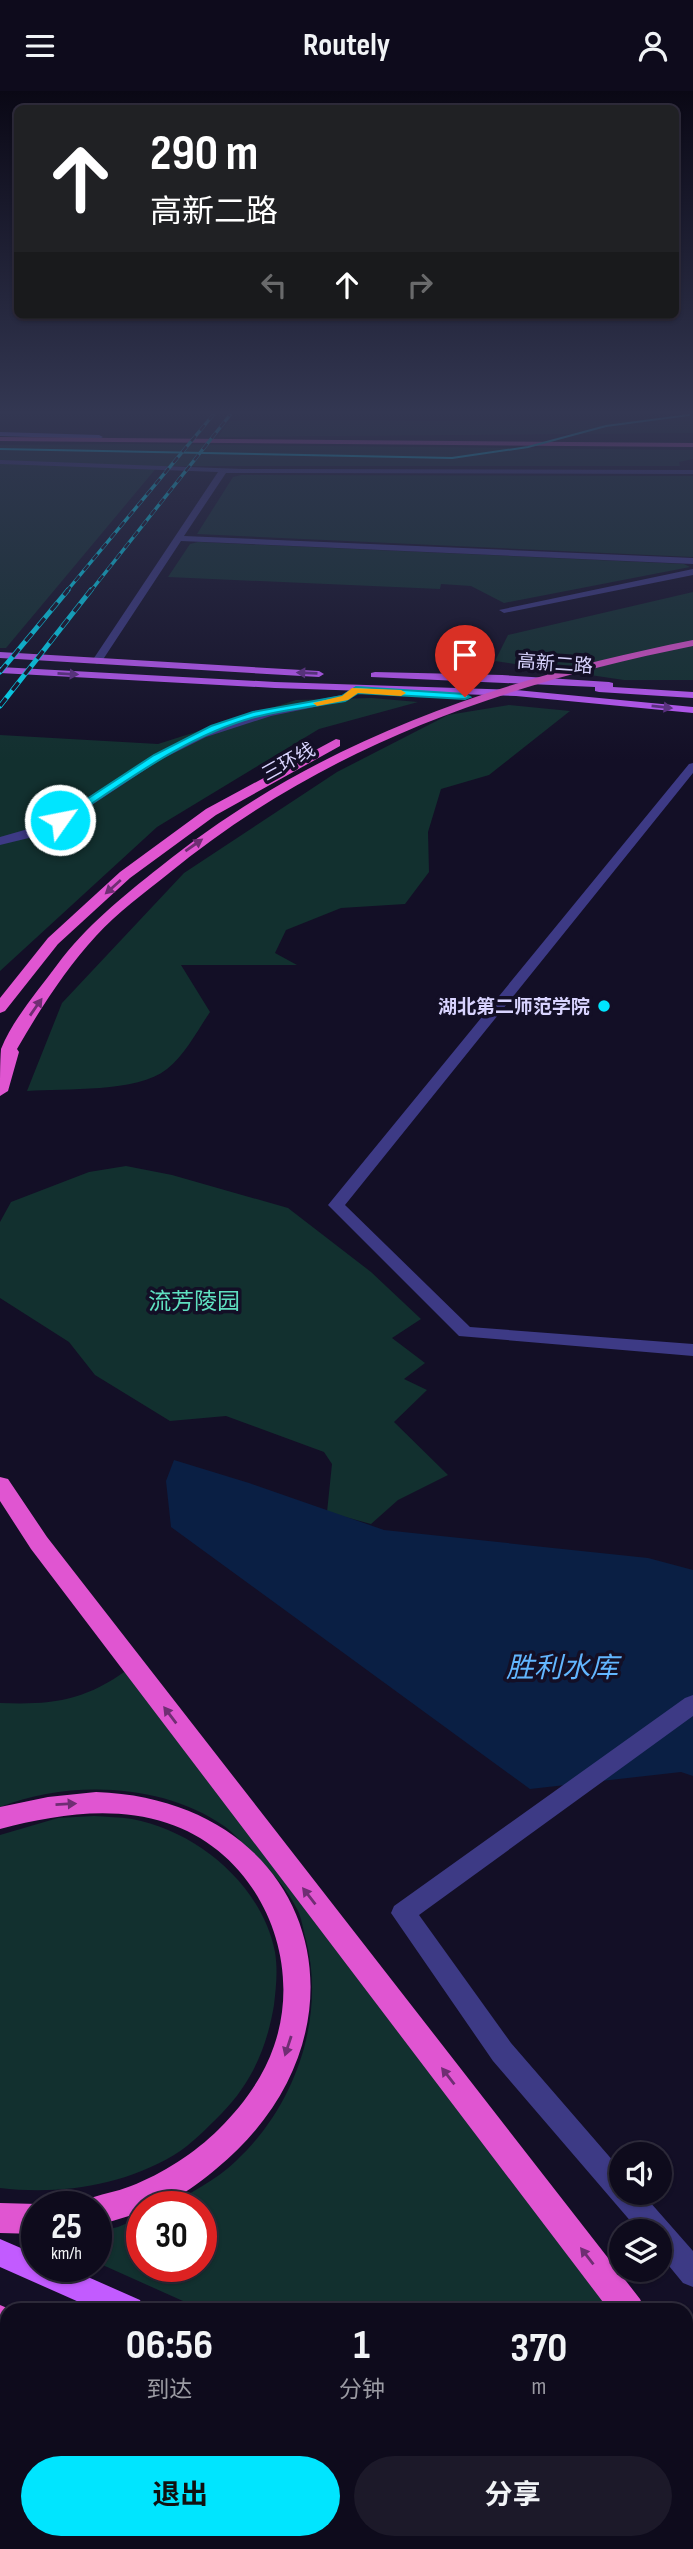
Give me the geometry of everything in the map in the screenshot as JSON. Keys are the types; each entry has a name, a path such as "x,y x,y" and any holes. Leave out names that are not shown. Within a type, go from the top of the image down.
{"highway":[{"name":"三环线","path":"0,1008 53,941 125,875 211,812 307,757 379,724 454,696 560,664 693,636"},
{"name":"三环线","path":"0,1065 16,1036 91,933 177,856 256,801 328,761 397,729 454,707 574,670 693,643"},
{"path":"0,1091 16,1036"},
{"path":"0,1484 56,1565 624,2303"},
{"path":"0,1818 58,1804 104,1802 148,1807 192,1822 232,1847 262,1877 282,1911 295,1944 299,1979 298,2007 291,2038 281,2066 254,2115 212,2155 166,2187 112,2206"},
{"path":"0,2218 21,2219"}],"main road":[{"path":"0,655 330,674"},
{"name":"高新二路","path":"0,670 627,703"},
{"name":"高新二路","path":"363,675 528,679 693,694"},
{"name":"高新二路","path":"275,685 491,691 693,710"},
{"path":"0,2253 114,2303"}],"street":[{"path":"97,661 184,530"},
{"path":"178,538 691,562"},
{"path":"504,610 693,572"},
{"path":"0,841 36,832 60,820 157,757 214,729 253,715 345,698 356,690"},
{"path":"693,766 336,1205 465,1332 693,1350"},
{"path":"609,2176 502,2052 403,1913 693,1704"},
{"path":"634,2205 646,2219"},
{"path":"672,2249 693,2273"}],"green space":[{"path":"0,530 105,530 6,648 0,648"},
{"path":"200,530 693,530 693,557 197,534"},
{"path":"198,542 684,564 690,567 504,603 471,586 441,584 440,589 168,577 190,544"},
{"path":"693,592 693,680 624,680 495,661 508,635"},
{"path":"372,698 418,702 319,729 157,827 0,971 0,735 158,744 296,700"},
{"path":"509,705 570,711 489,775 441,789 428,832 429,872 405,904 341,908 286,930 275,953 297,965 181,965 210,1012 185,1050 167,1069 154,1077 120,1086 27,1091 62,1003 184,873 337,772 448,715"},
{"name":"流芳陵园","path":"126,1166 172,1175 288,1208 371,1272 421,1319 392,1338 425,1363 404,1379 427,1390 394,1422 448,1475 398,1500 371,1524 327,1512 332,1464 324,1452 226,1416 170,1421 95,1375 69,1342 0,1298 0,1222 11,1202 89,1172"},
{"path":"127,1670 610,2303 187,2303 141,2282 217,2282 217,2191 193,2191 236,2161 257,2139 275,2114 301,2059 312,2000 311,1970 301,1920 288,1893 271,1871 235,1835 199,1812 173,1801 115,1790 55,1793 0,1807 0,1703 52,1702 96,1689"},
{"path":"94,1816 132,1819 180,1835 223,1865 241,1884 268,1928 275,1952 276,1979 271,2020 257,2063 242,2089 205,2130 174,2155 133,2174 90,2186 45,2190 0,2188 0,1835 58,1818"},
{"path":"126,2224 126,2275 112,2269 112,2228"}],"water":[{"name":"胜利水库","path":"174,1460 384,1530 648,1558 693,1570 693,1776 681,1772 530,1789 171,1527 166,1481"}],"railway":[{"path":"66,592 118,530"},
{"path":"90,592 139,530"},
{"path":"0,672 68,590"},
{"path":"0,706 91,590"}],"slow traffic":[{"path":"317,703 345,698 356,690 401,693"}],"place":[{"name":"湖北第二师范学院","path":"604,1006"}],"route":[{"path":"60,820 157,757 214,729 253,715 345,698 356,690 465,697"}]}
